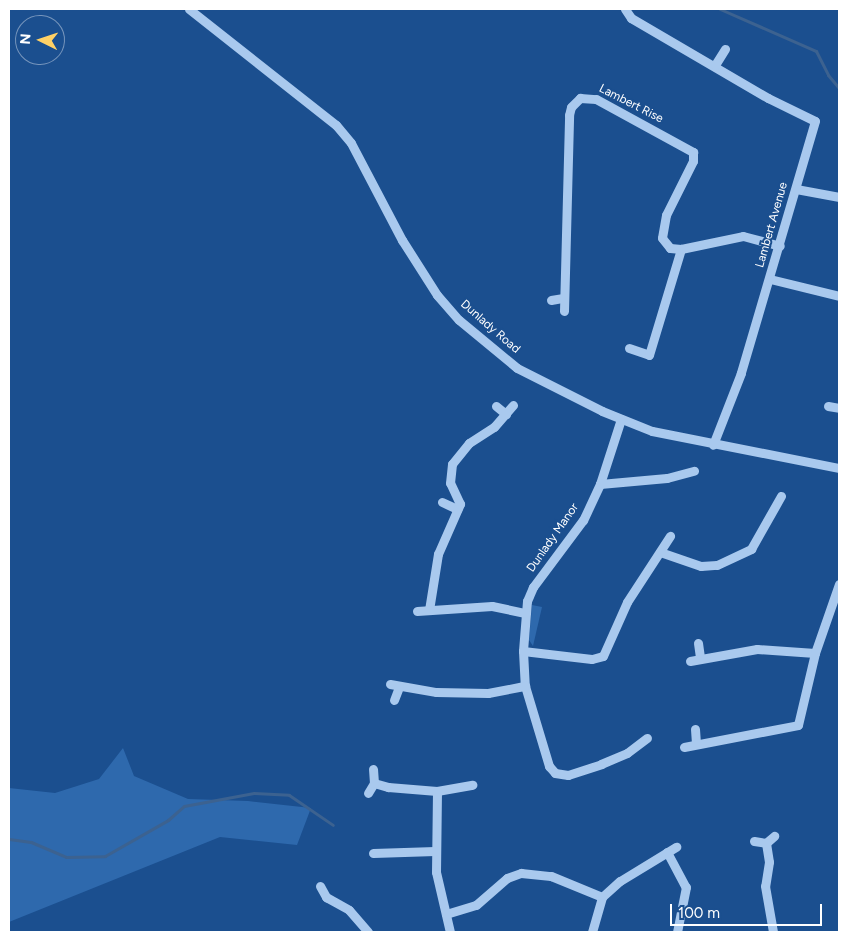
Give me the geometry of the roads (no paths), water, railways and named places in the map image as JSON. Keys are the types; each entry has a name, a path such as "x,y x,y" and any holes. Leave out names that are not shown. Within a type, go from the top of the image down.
{"street":[{"name":"Dunlady Road","path":"189,9 336,125 351,144 421,273 459,320 518,368 621,419 652,431 713,445 839,468"},
{"name":"Lambert Avenue","path":"625,9 631,18 815,120 780,246 741,373 713,445"},
{"path":"714,65 725,49"},
{"name":"Lambert Rise","path":"564,311 562,298 569,115 573,103 580,98 596,99 693,152 693,161 666,215 662,234 667,245 681,249"},
{"path":"796,189 839,197"},
{"path":"630,348 649,355 681,249 743,236 780,246"},
{"path":"770,280 839,296"},
{"path":"551,300 562,298"},
{"path":"496,406 506,414"},
{"path":"429,610 438,554 460,504 448,474 452,464 469,443 494,428 514,406"},
{"path":"828,406 839,408"},
{"name":"Dunlady Manor","path":"621,419 600,484 583,520 533,587 525,614 523,651 525,686 549,766 555,773 568,775 601,764 627,753 647,738"},
{"path":"600,484 694,471"},
{"path":"660,552 701,566 717,565 751,549 781,496"},
{"path":"442,502 457,509"},
{"path":"523,651 600,658 628,602 670,536"},
{"path":"684,747 696,743 798,725 815,653 839,584"},
{"path":"417,611 492,606 525,614"},
{"path":"698,644 700,658"},
{"path":"690,661 766,648 815,653"},
{"path":"394,700 394,686 488,693 525,686"},
{"path":"695,729 696,743"},
{"path":"368,793 374,783 373,769"},
{"path":"374,783 388,787 437,791 472,785"},
{"path":"437,791 436,872 450,932"},
{"path":"766,843 774,836"},
{"path":"754,841 766,843"},
{"path":"766,843 769,862 765,886 773,932"},
{"path":"592,932 602,897 620,881 676,847"},
{"path":"373,853 435,851"},
{"path":"668,852 686,886 677,932"},
{"path":"446,914 476,905 507,878 521,873 551,876 602,897"},
{"path":"320,886 326,897 349,910 368,932"},
{"path":"318,904 326,897"}],"waterway":[{"path":"720,9 816,51 828,75 839,88"},
{"path":"9,839 31,842 66,857 105,856 168,820 184,806 254,793 289,795 333,825"}]}
